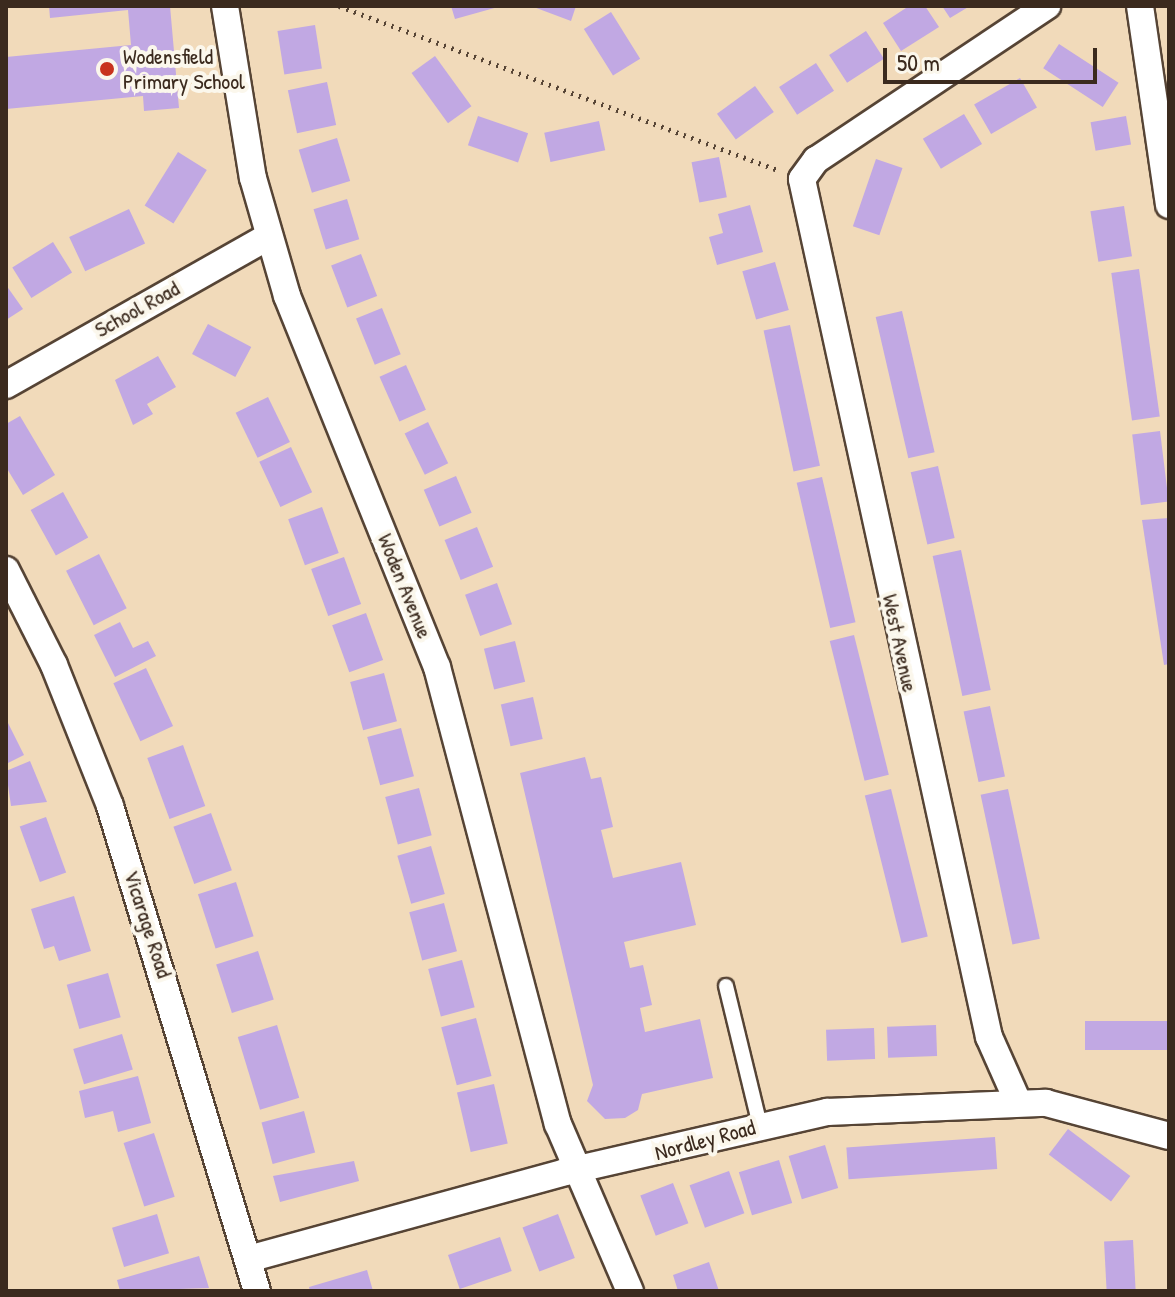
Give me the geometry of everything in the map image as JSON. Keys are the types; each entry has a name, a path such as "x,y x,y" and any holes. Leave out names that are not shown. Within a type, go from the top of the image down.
{"street":[{"name":"Woden Avenue","path":"225,6 238,100 269,236 287,296 437,667 539,1059 630,1291"},
{"path":"802,179 816,160 1047,6"},
{"path":"1140,6 1169,205"},
{"name":"West Avenue","path":"802,179 989,1037 1018,1102"},
{"name":"School Road","path":"6,385 269,236"},
{"name":"Vicarage Road","path":"6,570 54,665 110,806 257,1291"},
{"name":"Nordley Road","path":"248,1259 580,1170 760,1125 827,1112 1018,1102 1065,1105 1169,1136"}],"lane":[{"path":"726,986 760,1125"}],"path":[{"path":"339,6 802,179"}],"building":[{"path":"49,6 170,6 179,108 144,111 143,96 6,109 6,57 131,45 128,10 50,18"},
{"path":"451,6 498,6 498,7 455,19"},
{"path":"531,6 576,6 571,21"},
{"path":"909,6 925,6 939,27 901,51 883,23"},
{"path":"942,6 970,6 950,18"},
{"path":"611,12 640,59 613,76 584,29"},
{"path":"315,25 322,68 284,74 277,31"},
{"path":"866,31 884,59 847,83 829,55"},
{"path":"1059,44 1119,83 1103,107 1043,68"},
{"path":"435,56 471,106 448,123 412,73"},
{"path":"816,63 834,91 797,115 779,87"},
{"path":"1020,78 1037,107 991,134 974,104"},
{"path":"327,82 336,125 297,133 288,90"},
{"path":"755,86 774,112 736,140 717,114"},
{"path":"964,114 982,144 941,169 923,139"},
{"path":"478,116 528,133 518,163 468,145"},
{"path":"1126,116 1131,145 1096,151 1091,122"},
{"path":"599,121 605,150 550,162 544,133"},
{"path":"337,138 350,181 312,193 299,150"},
{"path":"178,152 207,170 173,223 145,205"},
{"path":"719,157 727,197 699,203 692,162"},
{"path":"876,159 902,168 879,235 853,226"},
{"path":"347,199 359,239 326,249 314,209"},
{"path":"750,205 763,252 717,265 709,237 723,233 718,214"},
{"path":"1124,206 1132,256 1098,262 1090,211"},
{"path":"129,209 145,243 85,271 69,237"},
{"path":"53,242 72,273 31,298 12,267"},
{"path":"361,254 377,296 347,307 331,265"},
{"path":"775,262 789,310 756,319 742,271"},
{"path":"1139,269 1160,417 1132,420 1111,273"},
{"path":"6,285 23,309 6,320"},
{"path":"382,308 401,354 375,365 356,318"},
{"path":"902,311 935,452 908,458 876,317"},
{"path":"208,324 251,347 235,377 192,354"},
{"path":"790,325 820,466 794,471 764,331"},
{"path":"158,356 176,387 147,404 153,414 133,425 115,380"},
{"path":"406,365 426,410 399,422 380,377"},
{"path":"268,397 290,442 258,458 236,413"},
{"path":"20,416 55,475 23,495 6,467 6,424"},
{"path":"428,422 448,463 425,475 405,433"},
{"path":"1160,431 1169,501 1141,505 1132,434"},
{"path":"291,447 312,492 280,507 259,462"},
{"path":"938,466 955,538 927,544 911,472"},
{"path":"456,476 472,513 439,526 424,490"},
{"path":"822,477 856,622 830,628 797,483"},
{"path":"63,492 88,537 56,555 31,510"},
{"path":"322,507 339,553 305,565 288,519"},
{"path":"1169,518 1169,664 1164,665 1142,520"},
{"path":"477,527 493,567 461,580 445,540"},
{"path":"961,550 991,690 962,696 933,556"},
{"path":"99,554 127,608 94,625 66,571"},
{"path":"344,557 361,604 328,616 311,569"},
{"path":"497,583 512,624 480,636 465,595"},
{"path":"366,613 383,660 349,672 332,625"},
{"path":"120,622 133,648 148,641 156,656 115,677 94,635"},
{"path":"854,635 889,775 865,781 830,641"},
{"path":"515,641 525,682 494,689 484,649"},
{"path":"146,668 173,726 140,741 113,683"},
{"path":"384,673 397,721 363,730 350,682"},
{"path":"533,697 543,739 511,746 501,704"},
{"path":"990,706 1005,776 979,782 964,712"},
{"path":"6,719 24,755 6,764"},
{"path":"401,728 414,776 380,785 367,737"},
{"path":"183,745 205,806 170,819 147,758"},
{"path":"585,757 591,779 601,777 613,827 601,830 613,878 681,862 696,925 624,942 630,968 643,965 652,1005 640,1008 645,1032 700,1019 713,1078 642,1094 638,1110 625,1118 605,1119 587,1101 593,1085 520,773"},
{"path":"30,761 47,802 11,806 6,771"},
{"path":"419,788 432,835 398,844 385,797"},
{"path":"891,789 928,936 902,943 865,796"},
{"path":"1008,789 1040,939 1012,944 981,795"},
{"path":"211,813 232,870 194,884 173,827"},
{"path":"46,817 66,872 40,882 20,827"},
{"path":"431,846 445,894 411,904 397,856"},
{"path":"236,882 254,936 216,949 198,894"},
{"path":"74,896 91,951 59,961 54,946 44,949 31,909"},
{"path":"444,903 457,951 422,961 409,912"},
{"path":"258,951 274,1000 232,1013 216,965"},
{"path":"462,960 475,1007 441,1016 428,969"},
{"path":"108,973 121,1017 79,1029 67,985"},
{"path":"476,1018 492,1076 457,1085 441,1027"},
{"path":"1085,1021 1169,1021 1169,1050 1085,1050"},
{"path":"277,1025 299,1098 260,1110 238,1037"},
{"path":"936,1025 937,1056 888,1058 887,1027"},
{"path":"874,1028 875,1059 827,1061 826,1030"},
{"path":"122,1034 133,1069 84,1084 73,1049"},
{"path":"138,1076 151,1123 118,1132 113,1111 85,1118 79,1091"},
{"path":"494,1084 508,1143 471,1152 457,1093"},
{"path":"304,1111 315,1153 273,1164 261,1122"},
{"path":"1068,1129 1130,1176 1111,1201 1049,1155"},
{"path":"154,1133 175,1197 144,1207 124,1143"},
{"path":"995,1137 997,1169 849,1179 846,1147"},
{"path":"825,1145 838,1188 802,1199 789,1156"},
{"path":"779,1160 792,1203 752,1215 739,1172"},
{"path":"354,1161 359,1181 280,1202 273,1176"},
{"path":"729,1171 744,1213 705,1228 690,1185"},
{"path":"673,1183 688,1223 656,1236 640,1196"},
{"path":"157,1214 169,1253 124,1267 112,1228"},
{"path":"558,1214 575,1258 539,1271 523,1228"},
{"path":"500,1237 512,1271 460,1289 448,1255"},
{"path":"1133,1240 1136,1291 1107,1291 1104,1242"},
{"path":"199,1256 209,1288 120,1291 117,1280"},
{"path":"709,1262 719,1291 678,1291 673,1275"},
{"path":"367,1270 373,1291 310,1291 309,1287"}],"place":[{"name":"Wodensfield Primary School","path":"107,69"}]}
